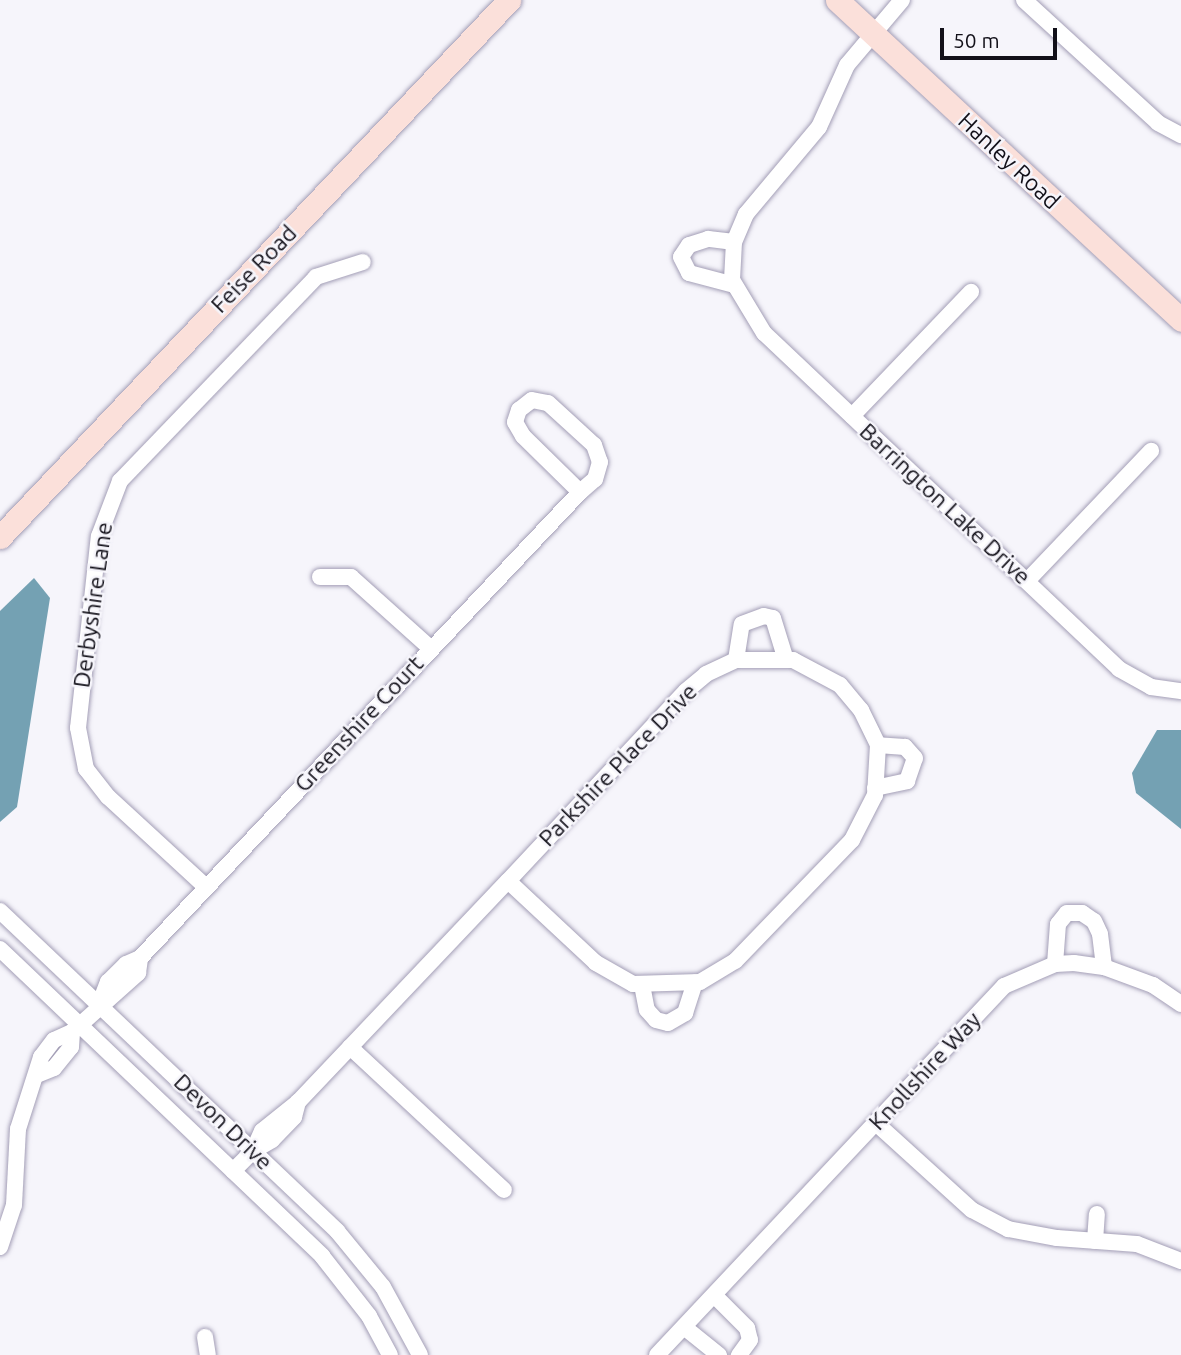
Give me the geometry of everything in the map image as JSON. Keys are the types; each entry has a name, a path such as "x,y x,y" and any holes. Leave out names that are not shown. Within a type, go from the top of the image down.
{"street":[{"name":"Feise Road","path":"0,537 509,0"},
{"name":"Hanley Road","path":"837,0 1181,320"},
{"path":"734,242 708,239 689,245 681,257 689,273 734,285 731,269 734,242 755,201 819,127 847,65 902,0"},
{"path":"1024,0 1158,123 1181,135"},
{"name":"Derbyshire Lane","path":"206,887 108,797 86,769 78,728 99,536 120,481 306,287 316,277 363,262"},
{"name":"Barrington Lake Drive","path":"734,285 764,333 1119,668 1151,687 1181,691"},
{"path":"852,416 971,292"},
{"name":"Greenshire Court","path":"0,1247 14,1205 18,1129 39,1074 54,1068 71,1047 76,1028 99,1004 138,973 141,958 206,887 430,648 594,479 600,462 594,445 548,403 531,400 519,410 515,422 523,436 580,492"},
{"path":"1027,581 1151,451"},
{"path":"320,578 351,577 430,648"},
{"path":"736,660 742,624 764,616 773,618 786,660"},
{"name":"Parkshire Place Drive","path":"233,1171 253,1151 272,1140 294,1117 298,1102 686,691 706,674 736,660 786,660 814,667 841,685 861,710 878,745 875,788 867,814 852,840 735,961 695,983 642,985 596,963 508,881"},
{"path":"875,788 907,781 915,758 905,747 878,745"},
{"name":"Devon Drive","path":"0,911 352,1247 388,1295 419,1355"},
{"path":"1055,964 1058,924 1067,913 1082,913 1094,921 1100,934 1104,967"},
{"name":"Devon Drive","path":"0,949 76,1028 233,1171 336,1273 390,1355"},
{"name":"Knollshire Way","path":"657,1355 877,1124 1003,986 1055,964 1104,967 1153,985 1181,1004"},
{"path":"642,985 647,1010 656,1020 668,1023 685,1013 695,983"},
{"path":"350,1047 504,1191"},
{"path":"877,1124 972,1210 1007,1229 1137,1244 1181,1261"},
{"path":"1095,1241 1097,1214"},
{"path":"714,1295 747,1328 750,1340 739,1355"},
{"path":"684,1327 719,1355"},
{"path":"205,1337 208,1355"}],"water":[{"path":"34,578 50,598 17,807 0,822 0,611"},
{"path":"1157,730 1181,730 1181,829 1136,793 1132,773"}]}
